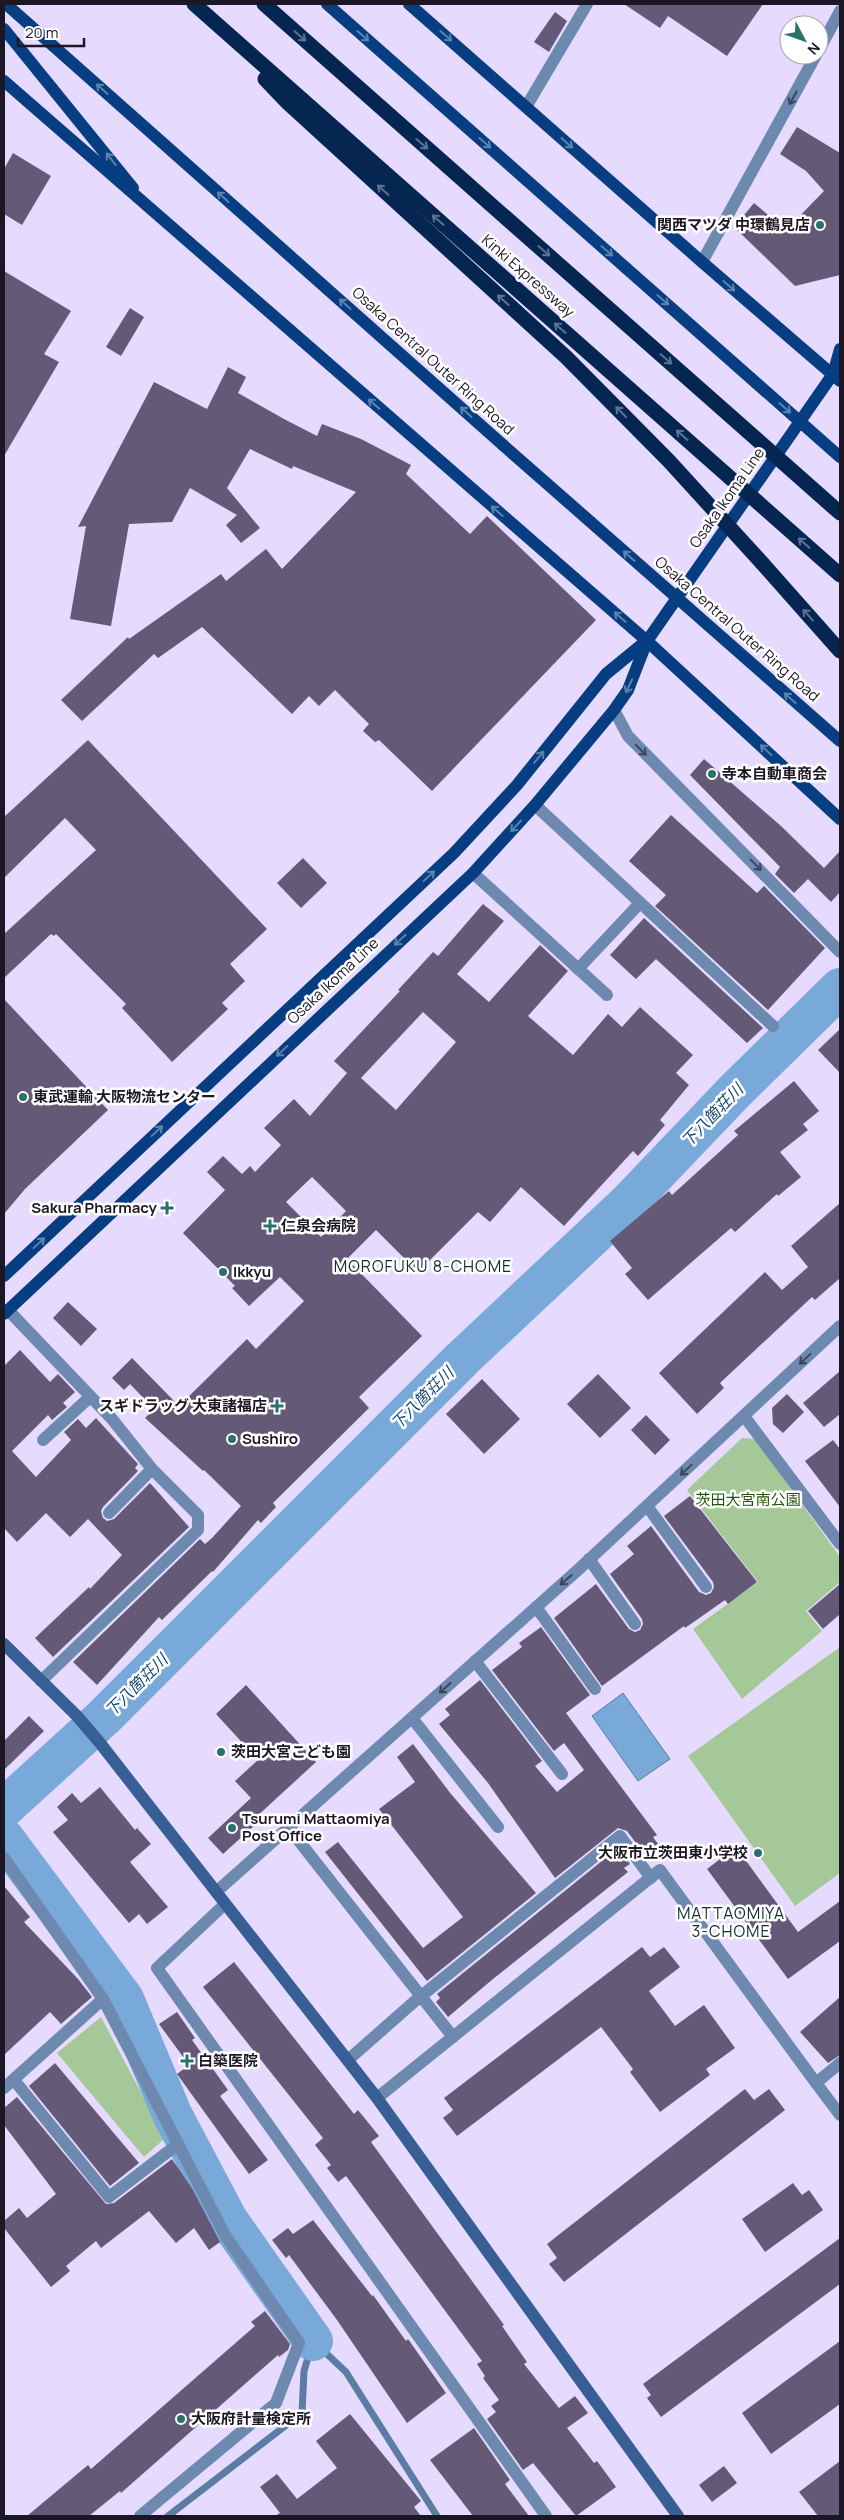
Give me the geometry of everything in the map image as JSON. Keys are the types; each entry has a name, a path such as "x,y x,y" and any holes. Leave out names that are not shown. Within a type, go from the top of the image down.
{"highway":[{"name":"Kinki Expressway","path":"264,4 840,513"},
{"name":"Kinki Expressway","path":"195,5 840,575"},
{"path":"195,5 288,103 587,378 669,461 840,651"}],"main road":[{"name":"Osaka Central Outer Ring Road","path":"6,4 840,741"},
{"path":"327,4 840,457"},
{"path":"409,4 702,262 838,374"},
{"path":"4,29 103,148 152,212"},
{"path":"4,81 152,212 647,641 840,819"},
{"name":"Osaka Ikoma Line","path":"6,1312 473,873 535,805 614,710 628,690 647,641 838,374 840,350"},
{"name":"Osaka Ikoma Line","path":"4,1276 454,853 517,785 606,674 647,641"}],"street":[{"path":"526,107 587,4"},
{"path":"829,32 840,12"},
{"path":"702,262 810,65"},
{"path":"614,710 628,736 840,952"},
{"path":"535,805 773,1026"},
{"path":"473,873 607,995"},
{"path":"578,969 640,903"},
{"path":"6,1312 112,1419 152,1469 198,1515 198,1530 41,1681"},
{"path":"216,1892 589,1559 840,1326"},
{"path":"44,1440 90,1397"},
{"path":"744,1416 840,1544"},
{"path":"109,1513 152,1469"},
{"path":"647,1506 706,1587"},
{"path":"589,1559 635,1624"},
{"path":"536,1607 595,1689"},
{"path":"4,1644 76,1716 100,1743 378,2098 678,2516"},
{"path":"475,1661 562,1774"},
{"path":"412,1718 498,1827"},
{"path":"288,1827 453,2037"},
{"path":"348,2060 422,1996 620,1836 651,1878"},
{"path":"4,1858 103,1999 225,2235 298,2343 276,2403 140,2516"},
{"path":"378,2098 660,1870 840,2115"},
{"path":"225,1904 157,1968 546,2516"},
{"path":"4,2088 103,1999"},
{"path":"816,2083 840,2062"},
{"path":"14,2080 109,2197 178,2144"}],"green space":[{"name":"茨田大宮南公園","path":"742,1438 755,1439 840,1557 840,1582 806,1611 822,1631 742,1699 693,1629 758,1582 687,1490"},
{"path":"840,1647 840,1873 795,1906 688,1756"},
{"path":"101,2017 165,2138 144,2157 57,2053"}],"water":[{"path":"623,1693 670,1759 638,1781 592,1716"}],"building":[{"path":"624,4 763,4 727,56 668,16 660,28"},
{"path":"555,12 567,21 549,52 534,42"},
{"path":"797,127 840,153 840,275 795,286 734,227 754,203 786,230 824,191 806,171 780,154"},
{"path":"13,153 51,176 22,225 4,214 4,169"},
{"path":"4,271 71,311 44,354 59,362 4,456"},
{"path":"130,308 144,317 121,356 106,347"},
{"path":"228,367 246,377 238,393 284,419 317,436 322,424 361,439 411,465 406,474 470,534 487,516 596,620 432,791 379,740 375,742 363,731 369,724 335,690 319,706 309,696 292,714 202,627 158,658 154,654 82,721 61,700 128,637 129,639 221,574 226,581 266,549 282,569 356,492 293,466 292,469 250,449 227,488 260,528 241,543 226,525 237,515 190,488 172,522 129,524 111,626 70,619 86,526 78,527 154,382 207,409"},
{"path":"88,740 267,929 230,964 245,981 222,1003 228,1009 172,1062 122,1008 126,1004 56,934 54,936 51,934 4,978 4,934 96,850 65,818 4,878 4,817"},
{"path":"704,759 781,826 824,868 840,851 840,892 831,902 808,879 794,893 775,874 780,867 690,775"},
{"path":"671,815 757,893 764,886 825,948 768,1010 655,906 666,895 629,861"},
{"path":"303,858 327,883 301,908 277,883"},
{"path":"483,904 504,921 457,974 489,1002 540,945 568,971 528,1016 573,1055 608,1014 622,1027 640,1007 693,1055 676,1073 689,1085 660,1120 665,1125 638,1156 633,1151 564,1226 521,1187 490,1222 478,1212 418,1272 376,1230 347,1259 422,1336 359,1397 369,1408 273,1503 276,1507 261,1523 258,1520 213,1572 162,1620 159,1617 97,1685 73,1662 200,1539 205,1544 212,1538 241,1506 204,1470 145,1418 154,1409 130,1384 124,1390 112,1378 132,1358 179,1406 247,1339 256,1349 304,1301 280,1277 249,1306 232,1288 235,1286 183,1233 225,1190 207,1172 223,1156 242,1174 250,1166 255,1172 281,1145 264,1128 294,1099 310,1116 347,1073 334,1061 400,991 398,990 433,952 438,956","holes":["423,1012 456,1042 396,1110 361,1078","312,1177 346,1211 321,1237 286,1202"]},
{"path":"644,918 763,1028 747,1043 656,959 636,979 610,955"},
{"path":"4,999 108,1110 25,1189 4,1214"},
{"path":"840,1029 840,1073 818,1050"},
{"path":"794,1081 819,1111 803,1124 808,1130 780,1152 801,1177 778,1196 777,1194 735,1232 731,1228 648,1300 625,1274 632,1268 610,1241 669,1191 672,1195 738,1135 734,1131"},
{"path":"840,1203 840,1278 815,1300 812,1297 720,1383 724,1388 697,1414 659,1373 765,1272 782,1290 808,1267 791,1246"},
{"path":"68,1302 97,1329 81,1346 53,1318"},
{"path":"20,1350 50,1382 58,1374 75,1392 63,1403 67,1407 52,1420 48,1415 12,1451 36,1477 71,1440 64,1432 78,1419 86,1428 96,1418 138,1464 135,1468 138,1471 103,1507 101,1511 103,1518 107,1521 114,1519 150,1483 189,1527 53,1657 35,1638 89,1587 90,1589 122,1555 88,1519 70,1537 46,1513 17,1542 4,1528 4,1366"},
{"path":"840,1371 840,1414 824,1427 803,1403"},
{"path":"598,1374 631,1408 600,1438 567,1404"},
{"path":"482,1379 520,1419 484,1454 446,1414"},
{"path":"787,1394 804,1412 783,1433 773,1424 772,1408"},
{"path":"646,1415 670,1440 655,1455 631,1430"},
{"path":"833,1440 840,1449 840,1507 805,1461"},
{"path":"690,1496 757,1582 728,1604 725,1600 685,1628 684,1626 602,1686 554,1618 596,1584 629,1629 635,1632 640,1630 643,1624 642,1619 610,1574 634,1554 627,1546 651,1526 699,1592 706,1595 711,1593 714,1587 713,1582 664,1516"},
{"path":"840,1584 840,1614 823,1629 808,1611"},
{"path":"541,1627 590,1695 566,1713 657,1835 653,1837 658,1844 644,1854 627,1831 618,1828 555,1878 488,1783 439,1724 450,1715 445,1709 480,1680 542,1761 535,1766 557,1792 584,1770 564,1743 554,1751 492,1670 522,1647 519,1643"},
{"path":"246,1685 316,1762 254,1819 257,1823 223,1854 208,1838 251,1798 235,1781 258,1760 216,1714"},
{"path":"29,1716 44,1731 4,1770 4,1741"},
{"path":"413,1744 451,1794 536,1893 427,1981 325,1852 338,1842 423,1948 463,1917 379,1809 415,1782 397,1757"},
{"path":"100,1787 135,1830 137,1828 151,1844 130,1862 168,1907 147,1924 139,1914 129,1923 53,1832 68,1820 57,1807 72,1793 81,1803"},
{"path":"736,1847 798,1932 840,1901 840,1941 788,1979 707,1869"},
{"path":"618,1848 630,1864 624,1868 628,1872 448,2017 436,2002 440,1998 437,1994"},
{"path":"4,1886 30,1917 24,1922 78,1979 92,1997 61,2024 50,2012 4,2055"},
{"path":"642,1947 650,1957 664,1947 680,1967 649,1991 675,2026 704,2005 735,2048 706,2069 710,2075 660,2112 630,2072 633,2069 601,2027 457,2136 443,2118 453,2110 444,2098"},
{"path":"234,1962 354,2114 358,2110 379,2136 371,2142 504,2325 502,2326 527,2362 524,2364 559,2408 575,2396 588,2413 567,2428 594,2463 597,2461 616,2487 576,2516 533,2463 523,2470 487,2419 496,2412 491,2406 499,2400 483,2378 485,2376 477,2364 482,2361 346,2176 338,2182 327,2168 331,2165 315,2145 323,2138 203,1987"},
{"path":"840,1997 840,2055 828,2063 800,2032"},
{"path":"177,2012 195,2038 192,2040 228,2090 220,2096 268,2160 249,2174 177,2074 189,2065 159,2024"},
{"path":"55,2063 139,2163 110,2186 29,2086"},
{"path":"745,2089 754,2100 769,2089 785,2110 564,2282 549,2264 557,2258 547,2244"},
{"path":"17,2097 106,2204 114,2203 172,2159 193,2190 220,2242 209,2250 194,2228 176,2243 149,2211 101,2248 96,2241 66,2266 70,2271 51,2287 4,2228 4,2221 19,2208 27,2218 56,2194 4,2125 4,2108"},
{"path":"793,2183 802,2195 809,2190 823,2210 765,2252 742,2219"},
{"path":"313,2220 373,2295 406,2341 408,2339 446,2393 407,2423 337,2320 289,2255 286,2258 272,2240 288,2228 293,2234"},
{"path":"840,2238 840,2284 661,2417 647,2398 651,2395 643,2384"},
{"path":"265,2311 290,2344 288,2350 279,2357 278,2355 121,2493 120,2491 89,2516 27,2516 88,2465 91,2469 255,2326 251,2322"},
{"path":"840,2341 840,2404 771,2454 742,2413"},
{"path":"350,2414 421,2501 414,2507 421,2516 275,2516 280,2513 260,2487 277,2474 297,2499 337,2468 316,2441"},
{"path":"474,2428 510,2480 505,2484 529,2516 473,2516 430,2460"},
{"path":"840,2461 840,2516 818,2516 799,2492"},
{"path":"724,2466 737,2483 712,2502 699,2485"}],"waterway":[{"name":"下八箇荘川","path":"4,1808 104,1717 462,1359 629,1202 735,1091 840,988"},
{"path":"4,1838 124,1999 172,2114 228,2220 313,2341"},
{"path":"168,2516 302,2413 304,2371 313,2341 346,2372 437,2516"}],"place":[{"name":"関西マツダ 中環鶴見店","path":"820,225"},
{"name":"寺本自動車商会","path":"712,774"},
{"name":"東武運輸 大阪物流センター","path":"23,1097"},
{"name":"Sakura Pharmacy","path":"167,1208"},
{"name":"仁泉会病院","path":"270,1226"},
{"name":"Ikkyu","path":"223,1272"},
{"name":"スギドラッグ 大東諸福店","path":"277,1406"},
{"name":"Sushiro","path":"232,1439"},
{"name":"茨田大宮こども園","path":"221,1752"},
{"name":"Tsurumi Mattaomiya Post Office","path":"232,1828"},
{"name":"大阪市立茨田東小学校","path":"758,1853"},
{"name":"白築医院","path":"187,2061"},
{"name":"大阪府計量検定所","path":"181,2419"}],"district":[{"name":"MOROFUKU 8-CHOME","path":"423,1266"},
{"name":"MATTAOMIYA 3-CHOME","path":"731,1922"}]}
